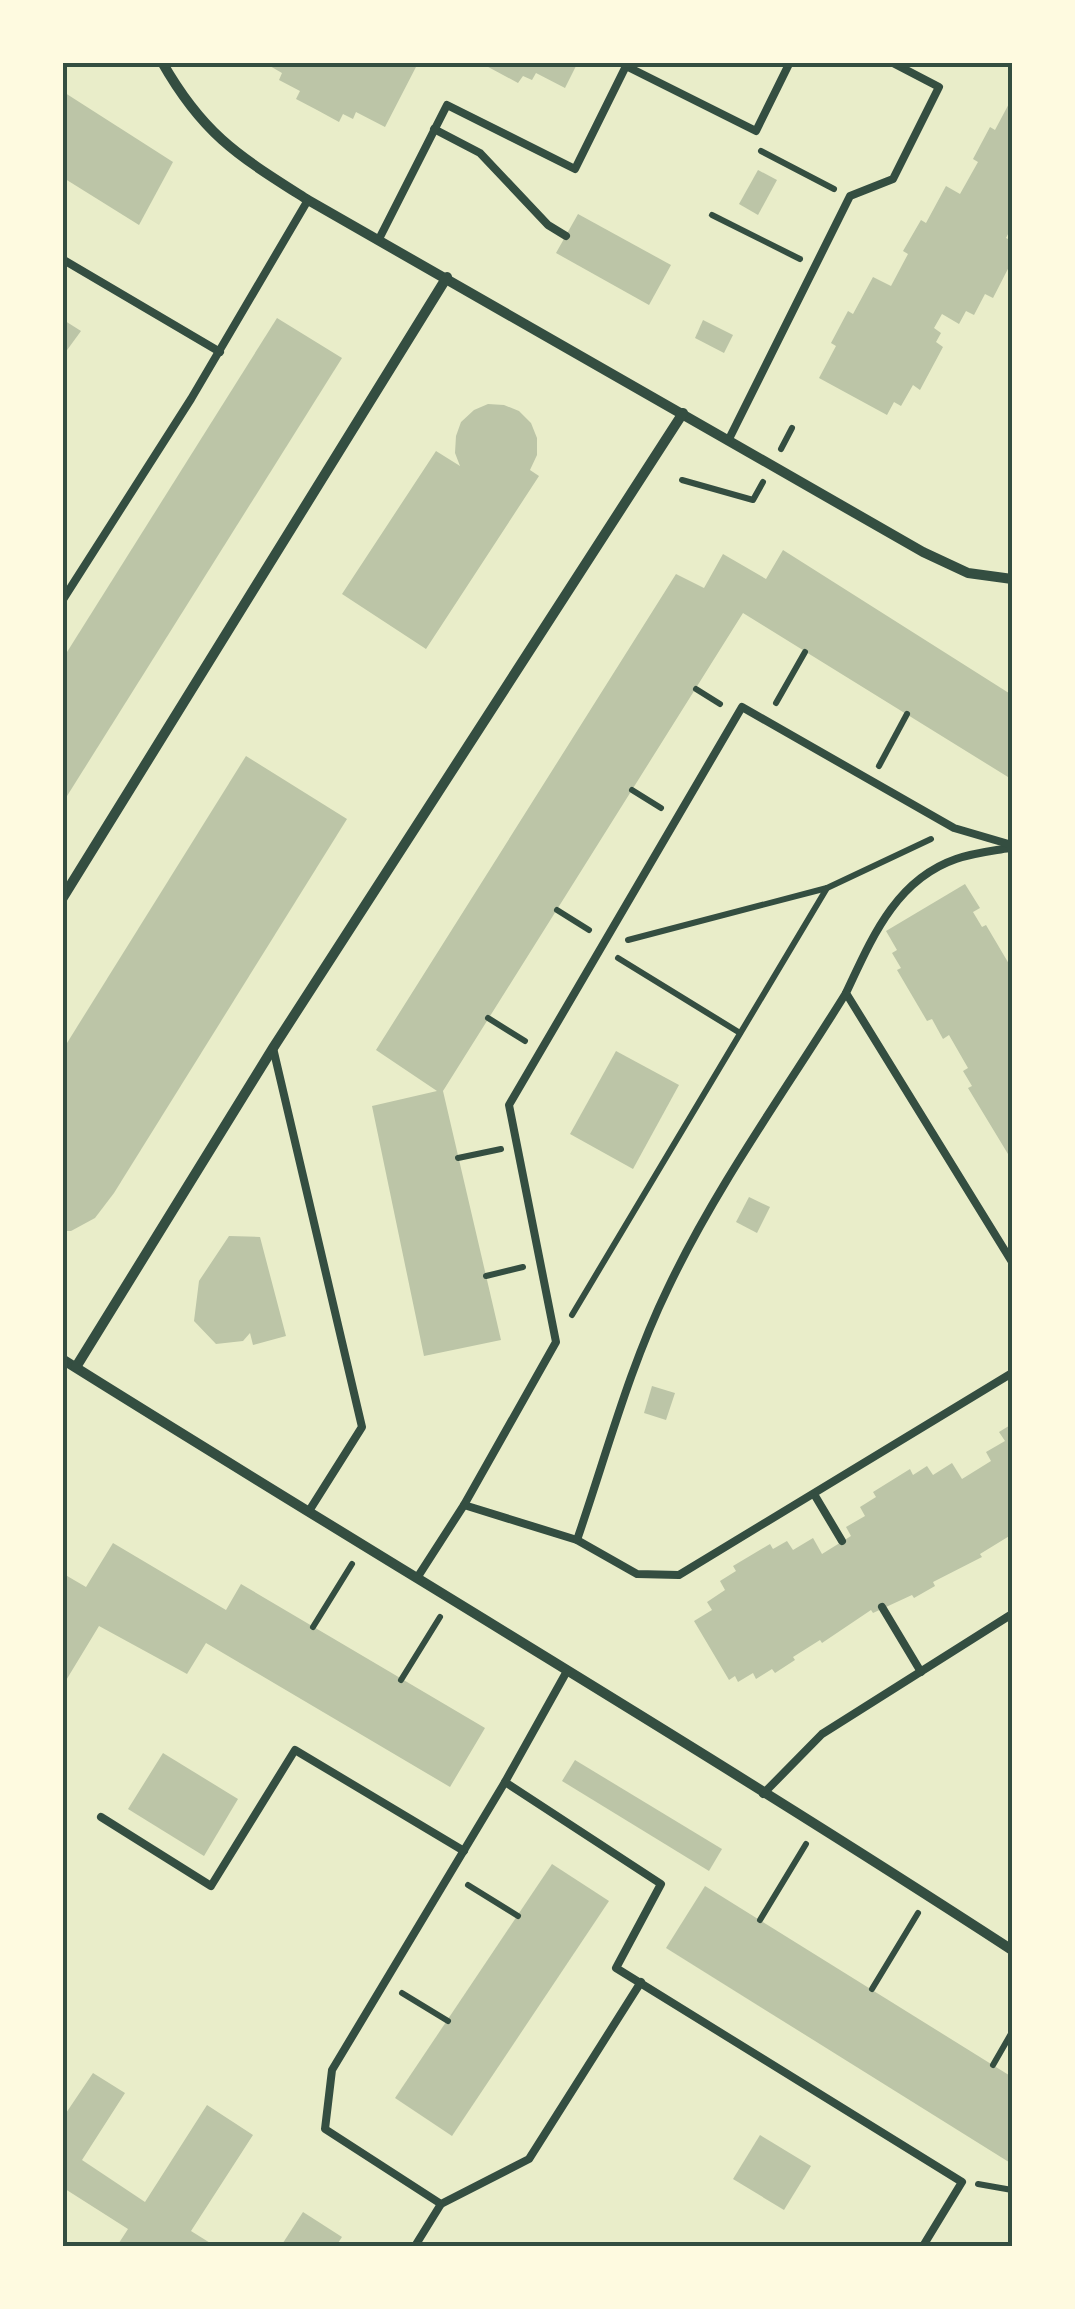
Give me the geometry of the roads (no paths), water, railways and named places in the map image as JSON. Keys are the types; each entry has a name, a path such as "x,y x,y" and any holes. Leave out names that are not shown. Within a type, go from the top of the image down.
{"street":[{"path":"162,62 202,121 233,152 308,200 923,552 968,573 1012,579"},
{"path":"62,899 447,277"},
{"path":"76,1367 273,1048 684,413"},
{"path":"62,1358 1012,1950"}],"lane":[{"path":"379,238 446,105 575,169 626,66 756,130 790,62"},
{"path":"728,439 850,196 893,179 939,87 891,62"},
{"path":"434,130 480,153 548,225 566,236"},
{"path":"62,601 220,352 308,200"},
{"path":"62,259 220,352"},
{"path":"417,1578 464,1505 556,1342 509,1106 742,708 954,828 1012,847"},
{"path":"578,1540 645,1337 668,1286 696,1234 846,993 886,914 910,885 954,860 1012,847"},
{"path":"846,993 1012,1262"},
{"path":"273,1048 362,1427 310,1510"},
{"path":"464,1505 578,1540 636,1574 678,1575 1012,1373"},
{"path":"814,1494 842,1541"},
{"path":"882,1608 921,1672"},
{"path":"763,1794 822,1734 1012,1614"},
{"path":"441,2204 325,2129 332,2070 506,1782 567,1672"},
{"path":"101,1817 211,1886 295,1750 464,1851"},
{"path":"506,1782 662,1884 616,1968 962,2182 923,2246"},
{"path":"415,2246 441,2204 529,2159 642,1982"}]}
